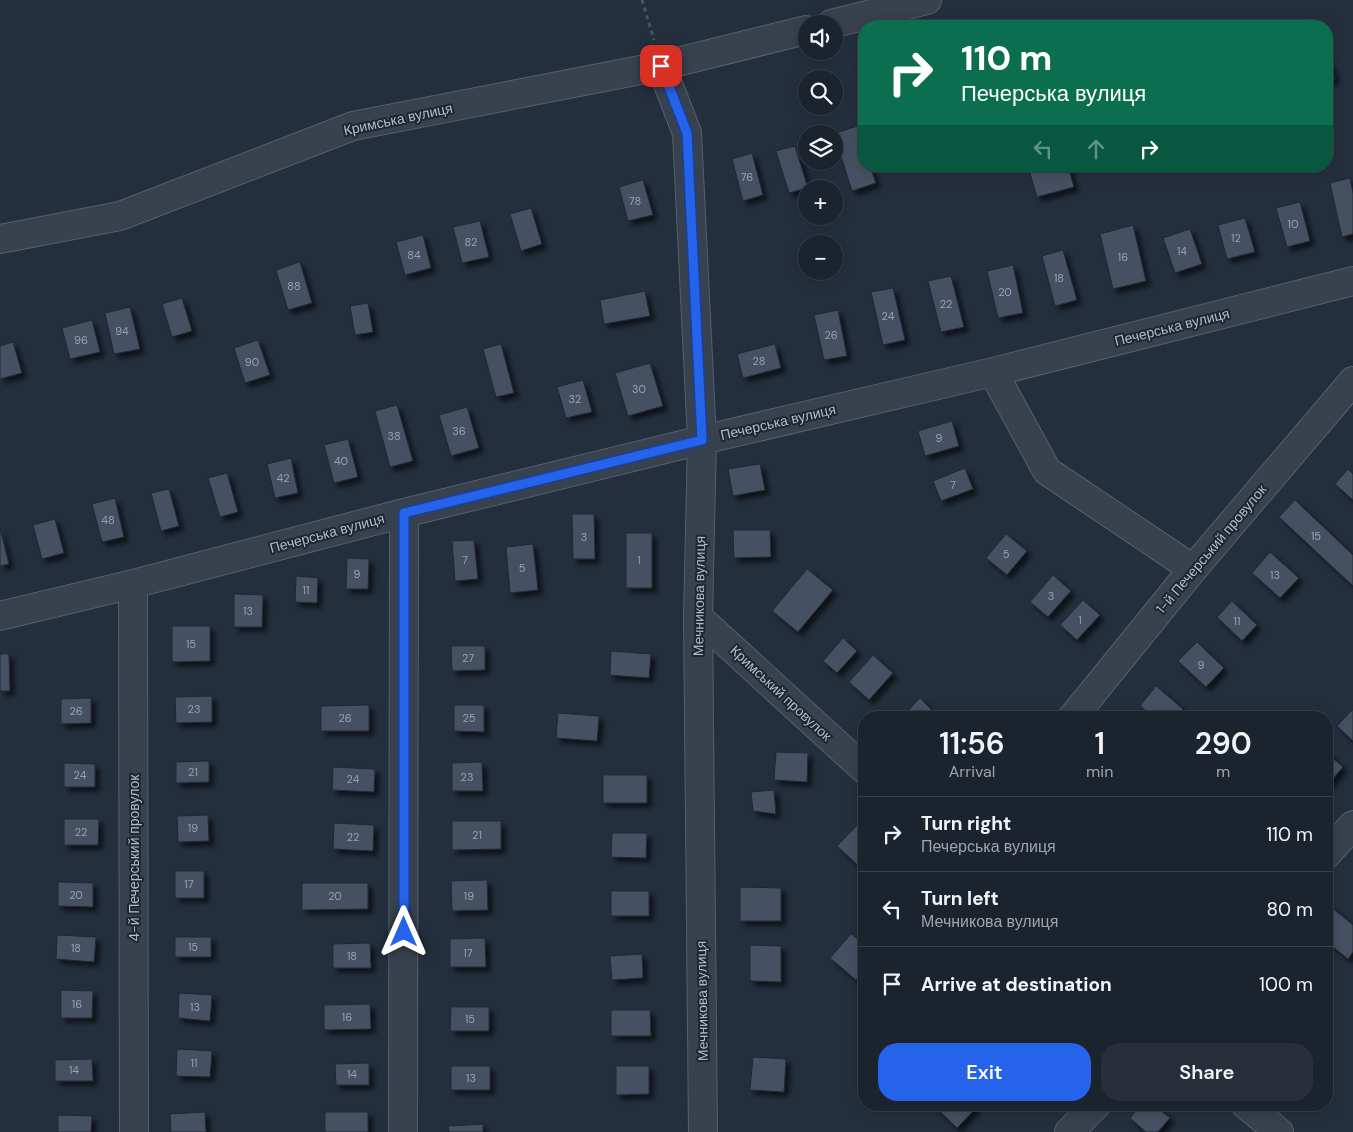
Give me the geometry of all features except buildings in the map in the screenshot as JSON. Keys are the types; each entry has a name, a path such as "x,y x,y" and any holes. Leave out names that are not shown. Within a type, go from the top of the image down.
{"street":[{"path":"843,21 927,0"},
{"name":"Кримська вулиця","path":"0,239 120,216 353,126 661,66 798,32"},
{"name":"Мечникова вулиця","path":"661,66 687,133 702,440 698,617 704,1132"},
{"name":"Печерська вулиця","path":"0,616 133,584 404,513 702,440 993,372 1353,281"},
{"path":"993,372 1046,471 1193,569"},
{"name":"1-й Печерський провулок","path":"1078,711 1193,569 1353,382"},
{"path":"403,1132 404,513"},
{"name":"4-й Печерський провулок","path":"133,584 134,1132"},
{"name":"Кримський провулок","path":"698,617 858,764"},
{"path":"1333,847 1353,825"},
{"path":"1069,1132 1090,1111"},
{"path":"1253,1111 1279,1132"}],"path":[{"path":"642,0 661,66"}],"route":[{"path":"404,932 404,513 702,440 687,133 661,66"}]}
